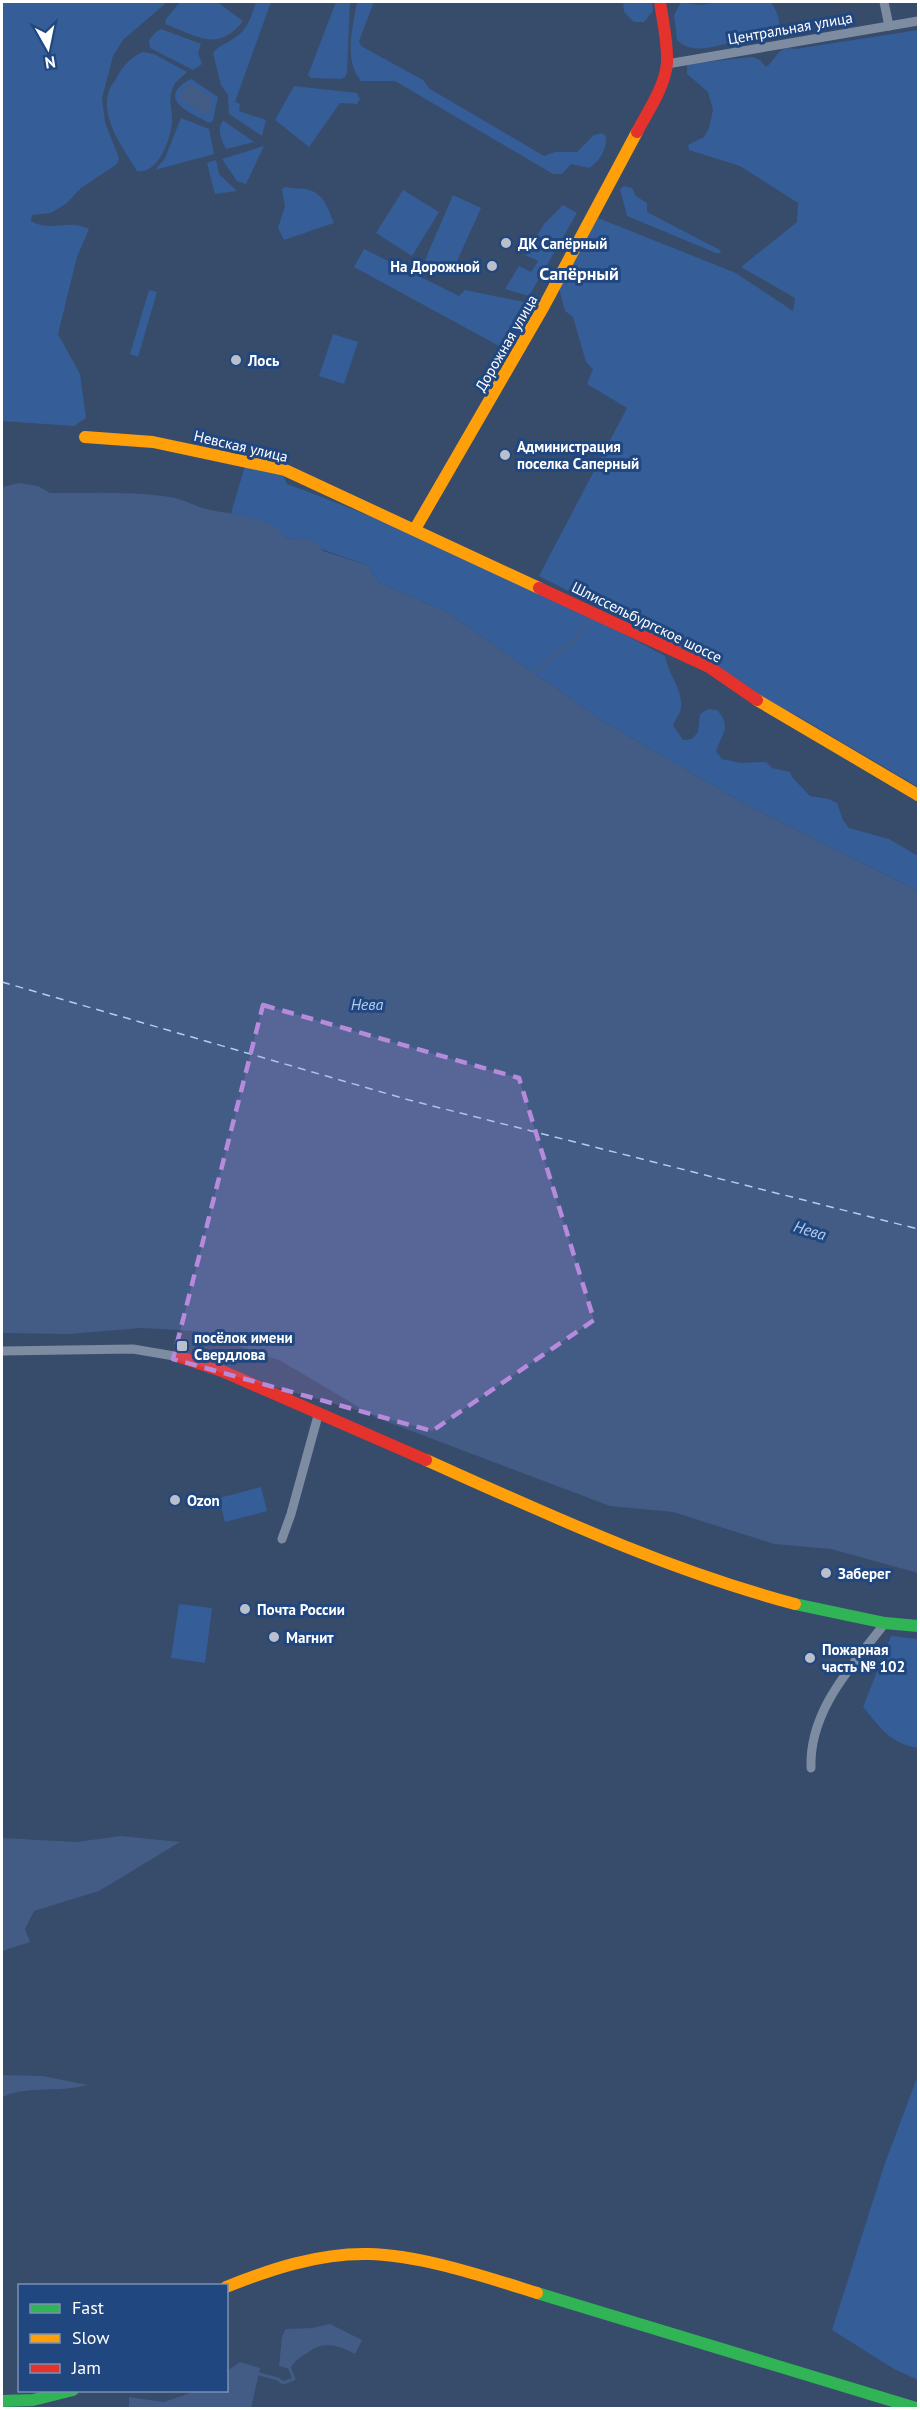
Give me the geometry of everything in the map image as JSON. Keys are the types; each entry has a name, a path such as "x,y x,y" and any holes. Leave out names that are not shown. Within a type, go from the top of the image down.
{"street":[{"name":"Дорожная улица","path":"415,529 552,292 659,90 667,64 665,30 660,2"},
{"path":"884,2 889,26"},
{"name":"Центральная улица","path":"667,64 918,21"},
{"name":"Невская улица","path":"85,437 153,442 273,466 415,529"},
{"name":"Шлиссельбургское шоссе","path":"415,529 683,656 710,666 754,698 918,795"},
{"path":"2,1351 134,1349 180,1357 222,1371 319,1412 597,1538 746,1591 818,1610 885,1623 918,1626"},
{"path":"282,1539 319,1412"},
{"path":"811,1768 811,1750 820,1716 831,1696 885,1623"},
{"path":"228,2286 270,2271 331,2258 366,2254 399,2257 461,2270 916,2409"},
{"path":"2,2401 33,2400 69,2392"}],"highlighted area":[{"path":"263,1005 519,1078 594,1320 432,1431 173,1359"}],"shaded area":[{"path":"2,2 167,2 123,40 113,56 102,98 105,122 119,158 117,164 81,188 67,203 51,213 32,215 31,221 46,226 74,225 89,229 77,257 58,334 80,374 86,418 74,426 2,421"},
{"path":"180,2 217,2 243,21 225,37 207,39 197,37 165,24 166,19"},
{"path":"256,2 271,2 235,102 240,104 239,111 266,120 262,136 229,114 228,95 221,85 213,53 242,32"},
{"path":"336,2 350,2 347,72 341,79 311,78 308,75"},
{"path":"357,2 374,2 359,41 361,46 423,80 430,89 544,156 555,152 577,152 594,135 602,133 606,136 606,141 602,154 589,168 571,164 562,174 553,174 395,81 361,81 355,72 351,53"},
{"path":"623,2 652,2 653,11 644,22 634,22 624,12"},
{"path":"681,2 701,5 716,2 771,2 778,15 779,25 775,33 766,38 740,40 708,48 691,48 677,40 674,15"},
{"path":"161,29 201,44 198,53 202,64 193,70 150,48 149,40"},
{"path":"918,30 918,787 801,718 755,694 710,661 683,650 539,576 627,408 587,384 593,369 586,362 573,317 565,311 559,288 598,218 736,273 793,311 795,298 741,267 797,222 798,203 740,166 689,150 688,145 704,137 709,128 713,110 708,92 687,74 687,64 752,57 760,60 766,67 778,53 789,48 795,49"},
{"path":"143,52 154,54 187,72 176,82 172,90 171,129 162,154 151,167 144,171 137,171 115,135 107,104 109,90 122,69 131,59"},
{"path":"191,79 218,97 213,120 210,123 186,110 176,99 180,86"},
{"path":"294,86 357,93 360,99 357,104 340,103 309,147 275,120"},
{"path":"181,118 209,129 214,154 155,170 165,158"},
{"path":"223,121 254,142 226,149 220,131"},
{"path":"264,146 246,184 237,181 222,159"},
{"path":"216,160 219,174 237,191 215,194 207,163"},
{"path":"624,186 632,188 636,196 647,203 647,212 720,250 721,253 716,253 627,216 620,189"},
{"path":"286,187 306,189 317,194 330,212 334,223 284,240 278,228 285,206 282,189"},
{"path":"403,190 439,212 412,256 376,233"},
{"path":"453,195 481,208 452,272 425,260"},
{"path":"563,205 577,213 529,296 505,289 519,266 531,272 538,261 525,255 544,224"},
{"path":"364,249 459,296 465,290 524,302 499,346 354,267"},
{"path":"149,290 157,292 138,357 130,354"},
{"path":"333,334 358,342 344,384 319,376"},
{"path":"245,466 283,475 287,484 336,502 479,563 665,656 681,701 680,712 673,725 683,740 692,739 698,732 700,714 708,709 717,710 725,726 716,751 722,759 740,763 766,762 772,768 790,772 810,796 829,799 837,803 843,820 849,828 889,839 918,856 918,891 736,799 604,722 445,611 379,583 367,565 284,536 253,519 231,513"},
{"path":"261,1487 267,1511 225,1522 219,1498"},
{"path":"179,1604 212,1608 205,1663 171,1658"},
{"path":"891,1636 918,1639 918,1748 908,1746 886,1733 863,1707"},
{"path":"917,2078 918,2380 894,2369 832,2330 885,2163"}],"water":[{"path":"193,85 213,99 209,114 201,113 193,105 180,101 184,89"},
{"name":"Нева","path":"19,483 38,486 50,493 125,493 175,498 205,509 244,516 270,524 288,538 313,541 323,551 367,565 379,583 445,611 604,722 736,799 918,891 918,1573 831,1549 774,1544 673,1512 610,1506 377,1418 281,1361 197,1331 141,1328 68,1334 2,1333 2,487"},
{"path":"121,1836 180,1842 99,1891 34,1911 25,1929 30,1942 2,1951 2,1838 76,1842"},
{"path":"2,2075 43,2076 88,2085 67,2089 23,2091 2,2097"},
{"path":"330,2324 362,2340 355,2354 336,2346 325,2345 301,2357 290,2369 279,2366 282,2336 286,2329 312,2328"},
{"path":"240,2362 260,2368 251,2408 129,2408 129,2397 164,2402 193,2392 228,2392 228,2370"}],"waterway":[{"path":"533,673 573,642 592,618"},
{"path":"259,2374 278,2379 283,2383 294,2379 290,2369"}],"ferry route":[{"path":"2,982 409,1100 918,1229"}],"traffic: fast":[{"path":"795,1604 885,1623 918,1626"},
{"path":"537,2293 916,2408"},
{"path":"2,2401 33,2400 65,2392"}],"traffic: slow":[{"path":"415,529 544,306 637,132"},
{"path":"85,437 153,442 285,470 539,588"},
{"path":"757,700 918,795"},
{"path":"426,1460 654,1558 700,1575 795,1604"},
{"path":"228,2286 295,2263 331,2256 368,2254 410,2258 475,2274 537,2293"}],"traffic: jam":[{"path":"637,132 655,99 666,72 667,48 660,2"},
{"path":"539,588 709,667 757,700"},
{"path":"180,1357 222,1371 426,1460"}],"place":[{"name":"ДК Сапёрный","path":"506,243"},
{"name":"На Дорожной","path":"492,266"},
{"name":"Лось","path":"236,360"},
{"name":"Администрация поселка Саперный","path":"505,455"},
{"name":"посёлок имени Свердлова","path":"182,1346"},
{"name":"Ozon","path":"175,1500"},
{"name":"Заберег","path":"826,1573"},
{"name":"Почта России","path":"245,1609"},
{"name":"Магнит","path":"274,1637"},
{"name":"Пожарная часть № 102","path":"810,1658"}],"district":[{"name":"Сапёрный","path":"579,273"}]}
